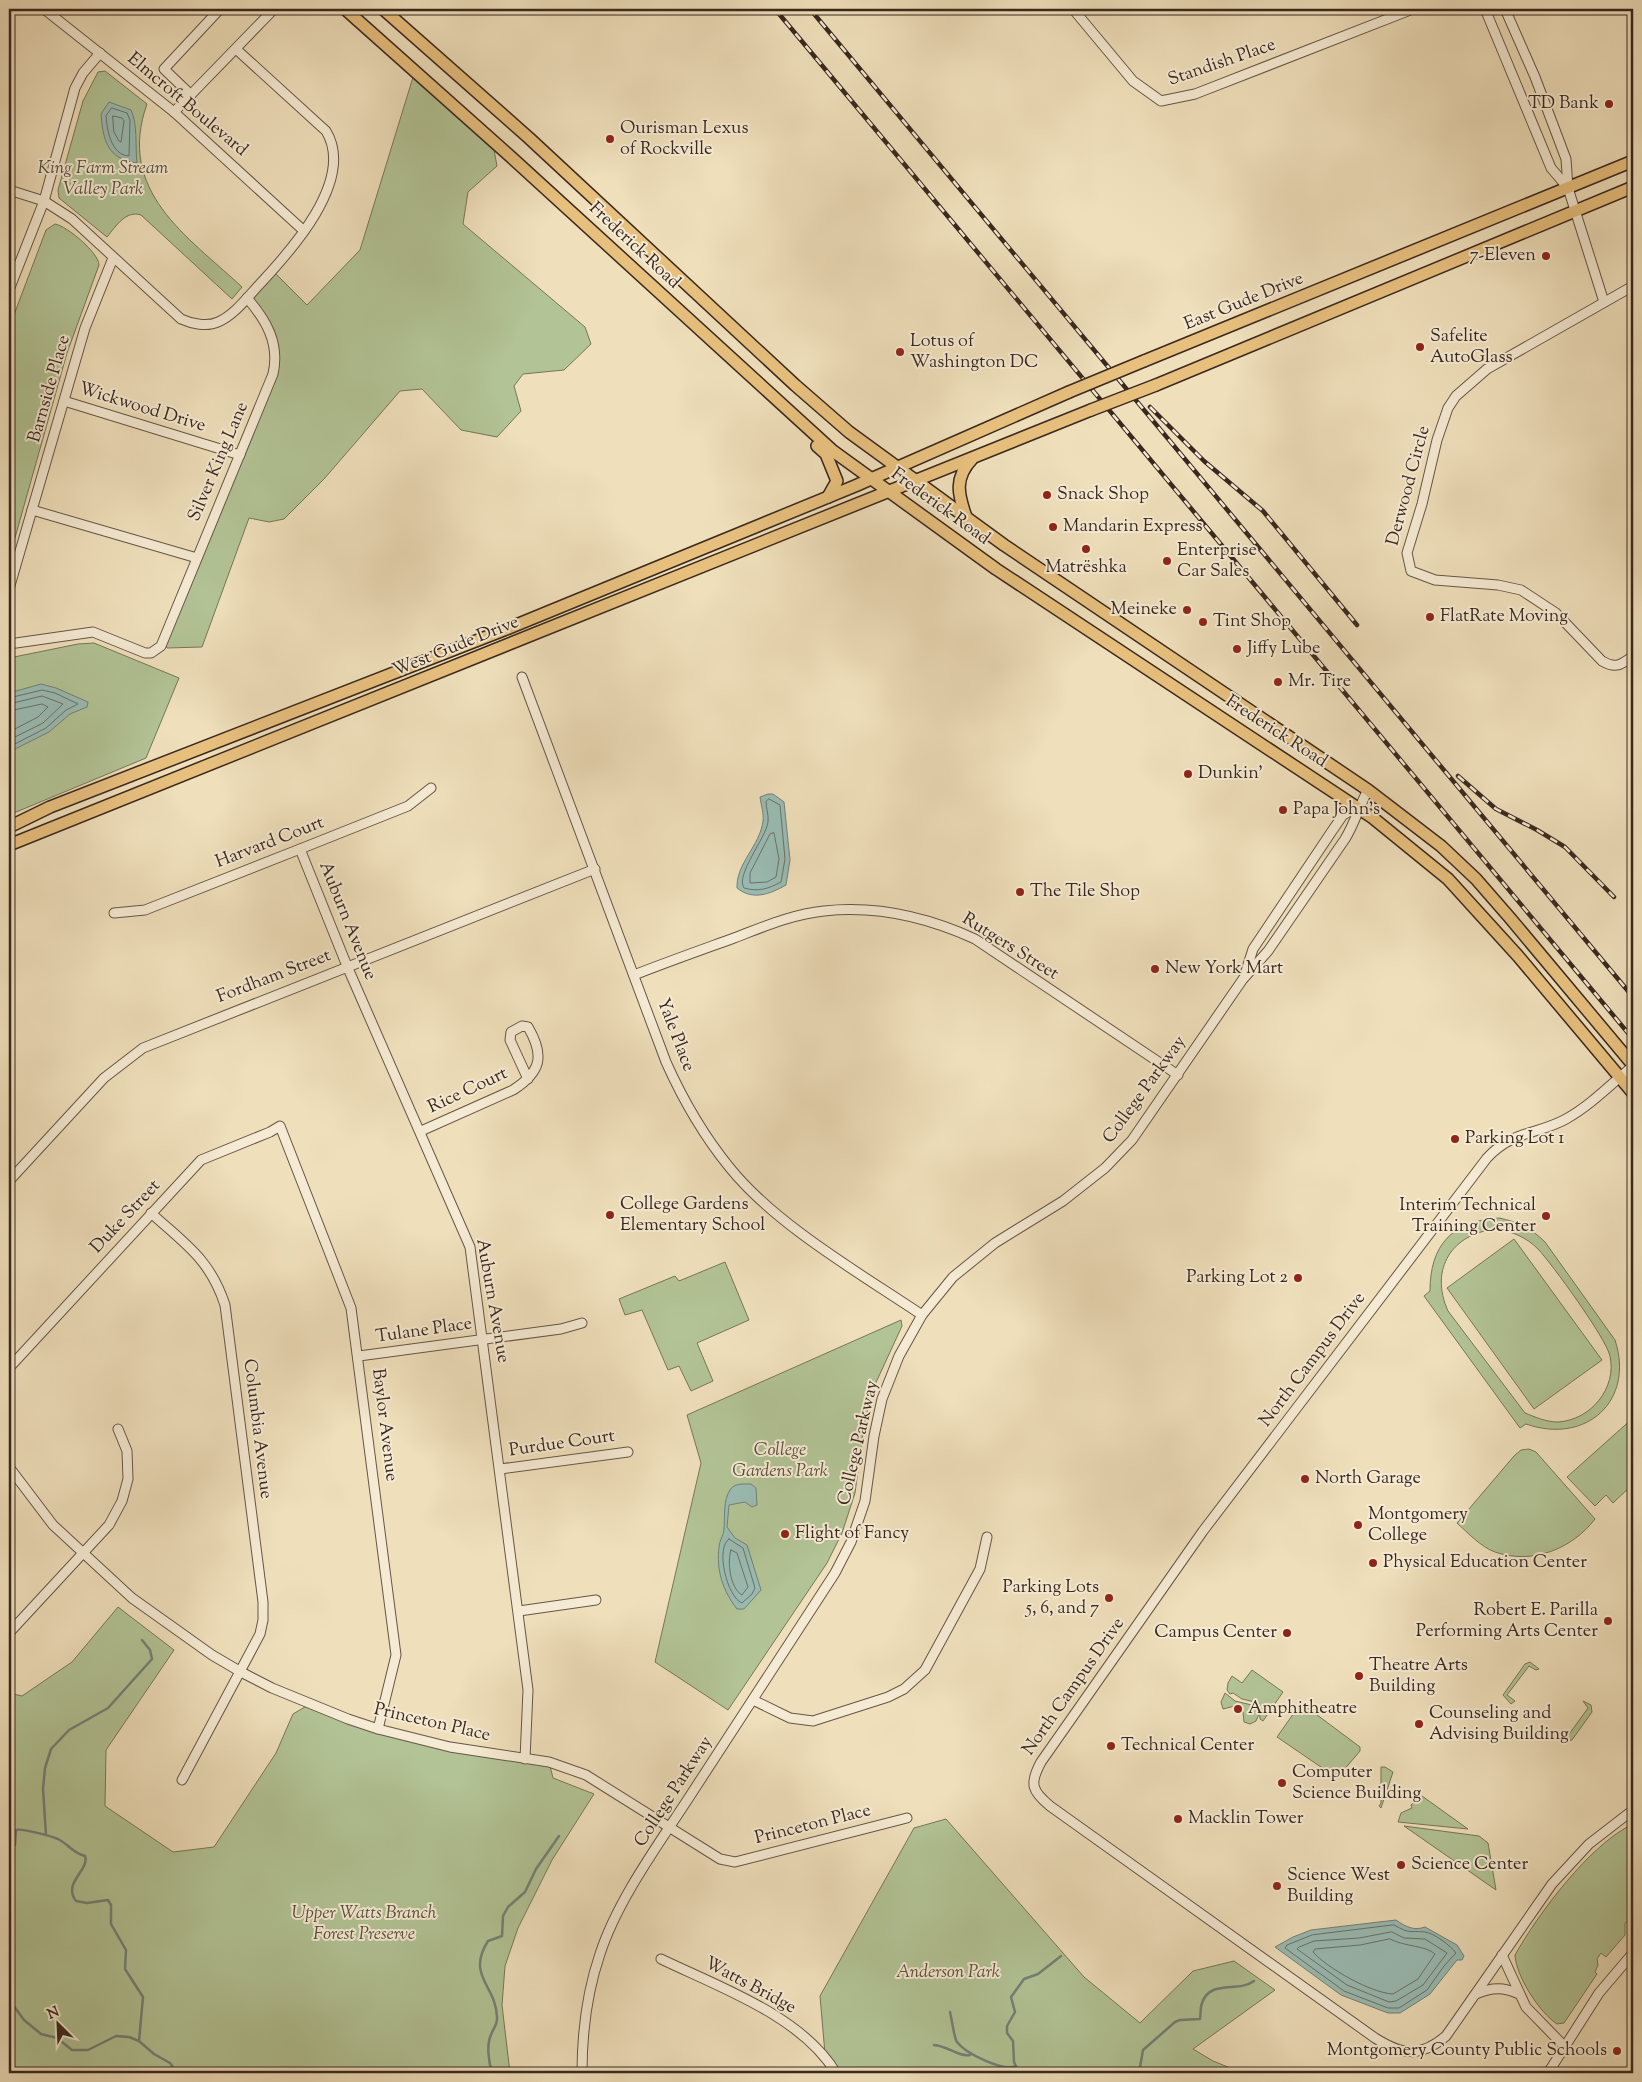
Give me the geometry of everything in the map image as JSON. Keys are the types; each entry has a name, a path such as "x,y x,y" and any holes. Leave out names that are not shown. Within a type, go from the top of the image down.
{"main road":[{"name":"Frederick Road","path":"345,9 832,451 996,569 1358,807 1448,878 1548,990 1633,1093"},
{"name":"Frederick Road","path":"383,9 529,138 795,385 849,432 966,517 1368,790 1441,846 1476,879 1562,978 1633,1066"},
{"name":"East Gude Drive","path":"870,478 1069,392 1633,161"},
{"path":"916,481 1156,385 1633,187"},
{"path":"806,426 815,444 826,454 836,478 836,485 828,497"},
{"path":"966,517 958,494 958,484 962,472 973,458"},
{"name":"West Gude Drive","path":"9,827 50,807 504,630 870,478"},
{"name":"West Gude Drive","path":"9,845 916,481"}],"street":[{"name":"Elmcroft Boulevard","path":"44,9 174,112 304,231"},
{"path":"191,95 164,69 220,9"},
{"path":"174,112 274,9"},
{"name":"Standish Place","path":"1073,9 1133,81 1161,101 1195,94 1414,9"},
{"path":"1485,9 1552,168 1568,188 1577,211 1604,302"},
{"path":"1505,9 1535,76 1566,159 1568,188"},
{"path":"9,190 44,201 72,219 177,316 186,322 197,324 218,322 234,311 247,298 304,231 318,210 331,177 335,155 331,140 326,131 236,48"},
{"path":"9,290 44,201 75,88 83,73 100,54"},
{"name":"Barnside Place","path":"9,589 84,328 113,258"},
{"name":"Derwood Circle","path":"1633,286 1487,369 1456,396 1448,408 1437,440 1407,559 1411,571 1435,580 1498,585 1521,590 1556,613 1602,661 1611,666 1619,666 1633,656"},
{"name":"Silver King Lane","path":"9,644 93,632 145,653 157,650 163,641 268,388 275,364 275,350 267,324 247,298"},
{"name":"Wickwood Drive","path":"64,401 240,455"},
{"path":"32,510 196,558"},
{"name":"Yale Place","path":"522,677 666,1062 682,1098 703,1132 731,1170 762,1202 792,1226 922,1315"},
{"name":"Harvard Court","path":"114,913 145,910 300,849 408,806 431,788"},
{"name":"College Parkway","path":"582,2073 582,2046 590,1988 600,1952 616,1915 669,1828 835,1573 851,1542 865,1501 874,1436 882,1399 899,1356 922,1315 953,1277 995,1243 1064,1201 1105,1168 1132,1140 1243,979 1268,951 1352,828 1358,807 1368,790"},
{"name":"College Parkway","path":"1243,979 1253,949 1343,815 1358,807"},
{"name":"Auburn Avenue","path":"300,849 347,966 421,1131 470,1247 528,1690 525,1759"},
{"name":"Fordham Street","path":"9,1181 104,1078 143,1048 594,869"},
{"name":"Rutgers Street","path":"634,975 766,926 804,914 825,910 875,910 900,913 942,924 975,939 1178,1075"},
{"name":"Rice Court","path":"421,1131 513,1090 528,1079 534,1073 538,1063 539,1052 528,1027 522,1026 511,1032 510,1040 528,1079"},
{"name":"North Campus Drive","path":"1633,1066 1581,1110 1564,1120 1509,1140 1487,1158 1203,1531 1041,1762 1032,1782 1035,1791 1050,1806 1387,2045 1397,2050 1417,2051 1437,2043 1453,2027 1563,1870 1589,1844 1633,1810"},
{"name":"Duke Street","path":"9,1368 150,1213 201,1160 270,1132 280,1126 284,1136"},
{"name":"Baylor Avenue","path":"284,1136 351,1308 396,1654 378,1729"},
{"name":"Columbia Avenue","path":"150,1213 204,1262 218,1283 224,1306 263,1602 260,1634 182,1780"},
{"name":"Tulane Place","path":"358,1356 561,1329 582,1323"},
{"path":"9,1633 84,1555 109,1525 125,1491 128,1460 118,1429"},
{"name":"Purdue Court","path":"500,1469 628,1452"},
{"name":"Princeton Place","path":"9,1467 54,1525 132,1598 166,1624 241,1672 348,1719 378,1729 450,1747 549,1762 586,1775 720,1859 735,1862 907,1818"},
{"path":"753,1700 790,1718 812,1721 904,1690 925,1670 980,1569 987,1537"},
{"path":"519,1611 596,1600"},
{"path":"1548,2073 1600,1993 1633,1953"},
{"path":"1502,1955 1520,1994 1534,2018 1564,2046"},
{"name":"Watts Bridge","path":"661,1958 785,2021 825,2054 836,2073"},
{"path":"1476,1994 1496,1988 1504,1988 1520,1994"}],"green space":[{"name":"King Farm Stream Valley Park","path":"105,71 147,104 140,135 141,162 149,187 162,209 180,230 242,287 232,299 141,215 136,214 126,217 107,237 59,198 58,190 83,101 98,72"},
{"path":"414,74 499,146 494,150 497,166 468,192 463,224 585,327 591,344 564,370 523,374 514,386 521,411 497,437 461,430 422,389 400,391 324,479 284,519 269,522 249,518 202,647 167,648 163,641 268,388 275,351 247,298 272,270 307,305 360,250"},
{"name":"King Farm Stream Valley Park","path":"55,224 82,241 94,254 99,265 67,353 9,559 9,328 46,230"},
{"path":"94,643 179,678 146,758 9,815 9,658 78,644"},
{"path":"1499,1218 1512,1221 1524,1226 1540,1237 1615,1340 1619,1362 1618,1382 1611,1399 1600,1413 1586,1423 1568,1428 1548,1429 1526,1424 1520,1428 1424,1296 1430,1291 1431,1275 1439,1248 1457,1230 1468,1224","holes":["1497,1229 1514,1233 1538,1249 1589,1318 1610,1356 1609,1380 1599,1400 1591,1409 1570,1420 1549,1421 1525,1413 1448,1311 1441,1281 1443,1268 1448,1256 1468,1238 1481,1232"]},
{"path":"1514,1239 1602,1360 1534,1409 1447,1288"},
{"path":"725,1262 749,1320 697,1343 713,1381 691,1391 679,1366 668,1370 642,1310 625,1315 619,1299 675,1276 679,1281"},
{"name":"College Gardens Park","path":"901,1320 902,1326 873,1389 864,1426 855,1493 842,1533 827,1563 728,1710 655,1662 701,1463 687,1415"},
{"path":"1633,1418 1633,1484 1613,1503 1606,1495 1595,1506 1567,1477"},
{"path":"1529,1449 1536,1452 1595,1519 1575,1539 1550,1552 1523,1557 1509,1556 1490,1550 1457,1523 1514,1456 1521,1450"},
{"name":"Upper Watts Branch Forest Preserve","path":"118,1607 174,1650 106,1750 105,1806 173,1852 214,1847 276,1753 293,1714 310,1704 378,1729 549,1762 553,1778 594,1794 552,1860 518,1928 505,1966 502,2005 510,2073 9,2073 9,1693 22,1696 72,1662"},
{"path":"1530,1662 1539,1669 1536,1670 1529,1666 1507,1695 1515,1701 1511,1704 1503,1695 1525,1664"},
{"path":"1252,1670 1283,1692 1263,1721 1260,1719 1259,1703 1242,1699 1233,1693 1230,1694 1227,1690 1232,1676 1242,1683"},
{"path":"1225,1693 1235,1701 1256,1706 1259,1714 1256,1721 1250,1724 1244,1722 1243,1712 1235,1706 1223,1709 1221,1702"},
{"path":"1583,1701 1591,1705 1592,1712 1572,1740 1565,1741 1560,1735 1567,1737 1588,1708"},
{"path":"1301,1703 1360,1747 1360,1751 1337,1778 1277,1737"},
{"path":"1381,1767 1385,1767 1393,1772 1381,1808 1379,1806 1381,1803"},
{"path":"1422,1796 1468,1829 1398,1822 1401,1813 1412,1808 1411,1805"},
{"name":"Anderson Park","path":"946,1819 1084,1977 1140,2023 1193,1971 1234,1961 1275,1990 1193,2049 1213,2061 1243,2073 836,2073 825,2054 820,1996 914,1828"},
{"path":"1633,1824 1633,1922 1630,1920 1625,1923 1625,1935 1606,1957 1601,1953 1597,1959 1598,1965 1595,1972 1597,1974 1564,2023 1557,2024 1543,2011 1530,1993 1519,1973 1515,1955 1551,1901 1583,1863 1600,1847"},
{"path":"1404,1826 1479,1836 1488,1843 1496,1890"}],"water":[{"path":"109,102 131,110 135,129 137,163 119,157 108,147 103,132 101,114"},
{"path":"41,684 56,688 88,702 87,707 70,714 49,732 9,752 9,693"},
{"path":"773,794 784,802 790,860 786,885 762,895 755,895 743,892 737,888 738,879 740,870 761,830 763,812 760,797"},
{"path":"751,1484 756,1488 757,1505 752,1507 745,1502 729,1505 727,1527 735,1538 747,1545 761,1590 744,1609 737,1609 724,1588 718,1556 719,1545 724,1531 725,1504 728,1494 736,1485"},
{"path":"1396,1920 1410,1928 1425,1927 1457,1945 1464,1956 1462,1960 1457,1960 1430,1994 1400,2013 1388,2013 1341,1995 1275,1947 1311,1930"}],"waterway":[{"path":"46,1835 43,1789 45,1768 51,1749 69,1730 108,1708 152,1659 150,1650 142,1640"},
{"path":"9,1847 15,1845 16,1830 24,1830 58,1839 77,1853 85,1856 84,1866 72,1888 73,1894 76,1901 87,1903 108,1900 111,1905 111,1924 126,1950 125,1969 143,1997 139,2041"},
{"path":"492,2073 488,2049 489,2039 497,2022 497,2017 492,1997 481,1972 482,1953 488,1941 502,1936 503,1916 508,1907 525,1892 536,1869 559,1836"},
{"path":"1019,2073 1014,2062 1013,2041 1007,2033 1007,2026 1015,2012 1011,1997 1024,1979 1038,1974 1061,1956"},
{"path":"1139,2073 1143,2050 1175,2022 1200,2019 1202,2003 1211,1991 1240,1986 1254,1981"},
{"path":"9,2006 13,2005 24,2020 41,2034 57,2038 72,2050 88,2050 116,2036 129,2037 139,2041 154,2054 170,2063 177,2073"},
{"path":"950,2012 956,2040 961,2046 976,2056 994,2064 1010,2067 1016,2066"},
{"path":"934,2045 970,2055"}],"railway":[{"path":"775,9 1633,1039"},
{"path":"810,9 1633,997"},
{"path":"1150,407 1204,461 1263,511 1357,625"},
{"path":"1458,776 1496,809 1565,847 1614,897"}],"place":[{"name":"TD Bank","path":"1609,104"},
{"name":"Ourisman Lexus of Rockville","path":"610,139"},
{"name":"7-Eleven","path":"1546,256"},
{"name":"Safelite AutoGlass","path":"1420,347"},
{"name":"Lotus of Washington DC","path":"900,352"},
{"name":"Snack Shop","path":"1047,495"},
{"name":"Mandarin Express","path":"1053,527"},
{"name":"Matrëshka","path":"1086,549"},
{"name":"Enterprise Car Sales","path":"1167,561"},
{"name":"Meineke","path":"1187,610"},
{"name":"FlatRate Moving","path":"1430,617"},
{"name":"Tint Shop","path":"1203,622"},
{"name":"Jiffy Lube","path":"1237,649"},
{"name":"Mr. Tire","path":"1278,682"},
{"name":"Dunkin'","path":"1188,774"},
{"name":"Papa John's","path":"1283,810"},
{"name":"The Tile Shop","path":"1020,892"},
{"name":"New York Mart","path":"1155,969"},
{"name":"Parking Lot 1","path":"1455,1139"},
{"name":"College Gardens Elementary School","path":"610,1215"},
{"name":"Interim Technical Training Center","path":"1546,1216"},
{"name":"Parking Lot 2","path":"1298,1278"},
{"name":"North Garage","path":"1305,1479"},
{"name":"Montgomery College","path":"1358,1525"},
{"name":"Flight of Fancy","path":"785,1534"},
{"name":"Physical Education Center","path":"1373,1563"},
{"name":"Parking Lots 5, 6, and 7","path":"1109,1598"},
{"name":"Robert E. Parilla Performing Arts Center","path":"1608,1621"},
{"name":"Campus Center","path":"1287,1633"},
{"name":"Theatre Arts Building","path":"1359,1676"},
{"name":"Amphitheatre","path":"1238,1709"},
{"name":"Counseling and Advising Building","path":"1419,1724"},
{"name":"Technical Center","path":"1111,1746"},
{"name":"Computer Science Building","path":"1282,1783"},
{"name":"Macklin Tower","path":"1178,1819"},
{"name":"Science Center","path":"1401,1865"},
{"name":"Science West Building","path":"1277,1886"},
{"name":"Montgomery County Public Schools","path":"1617,2051"}]}
